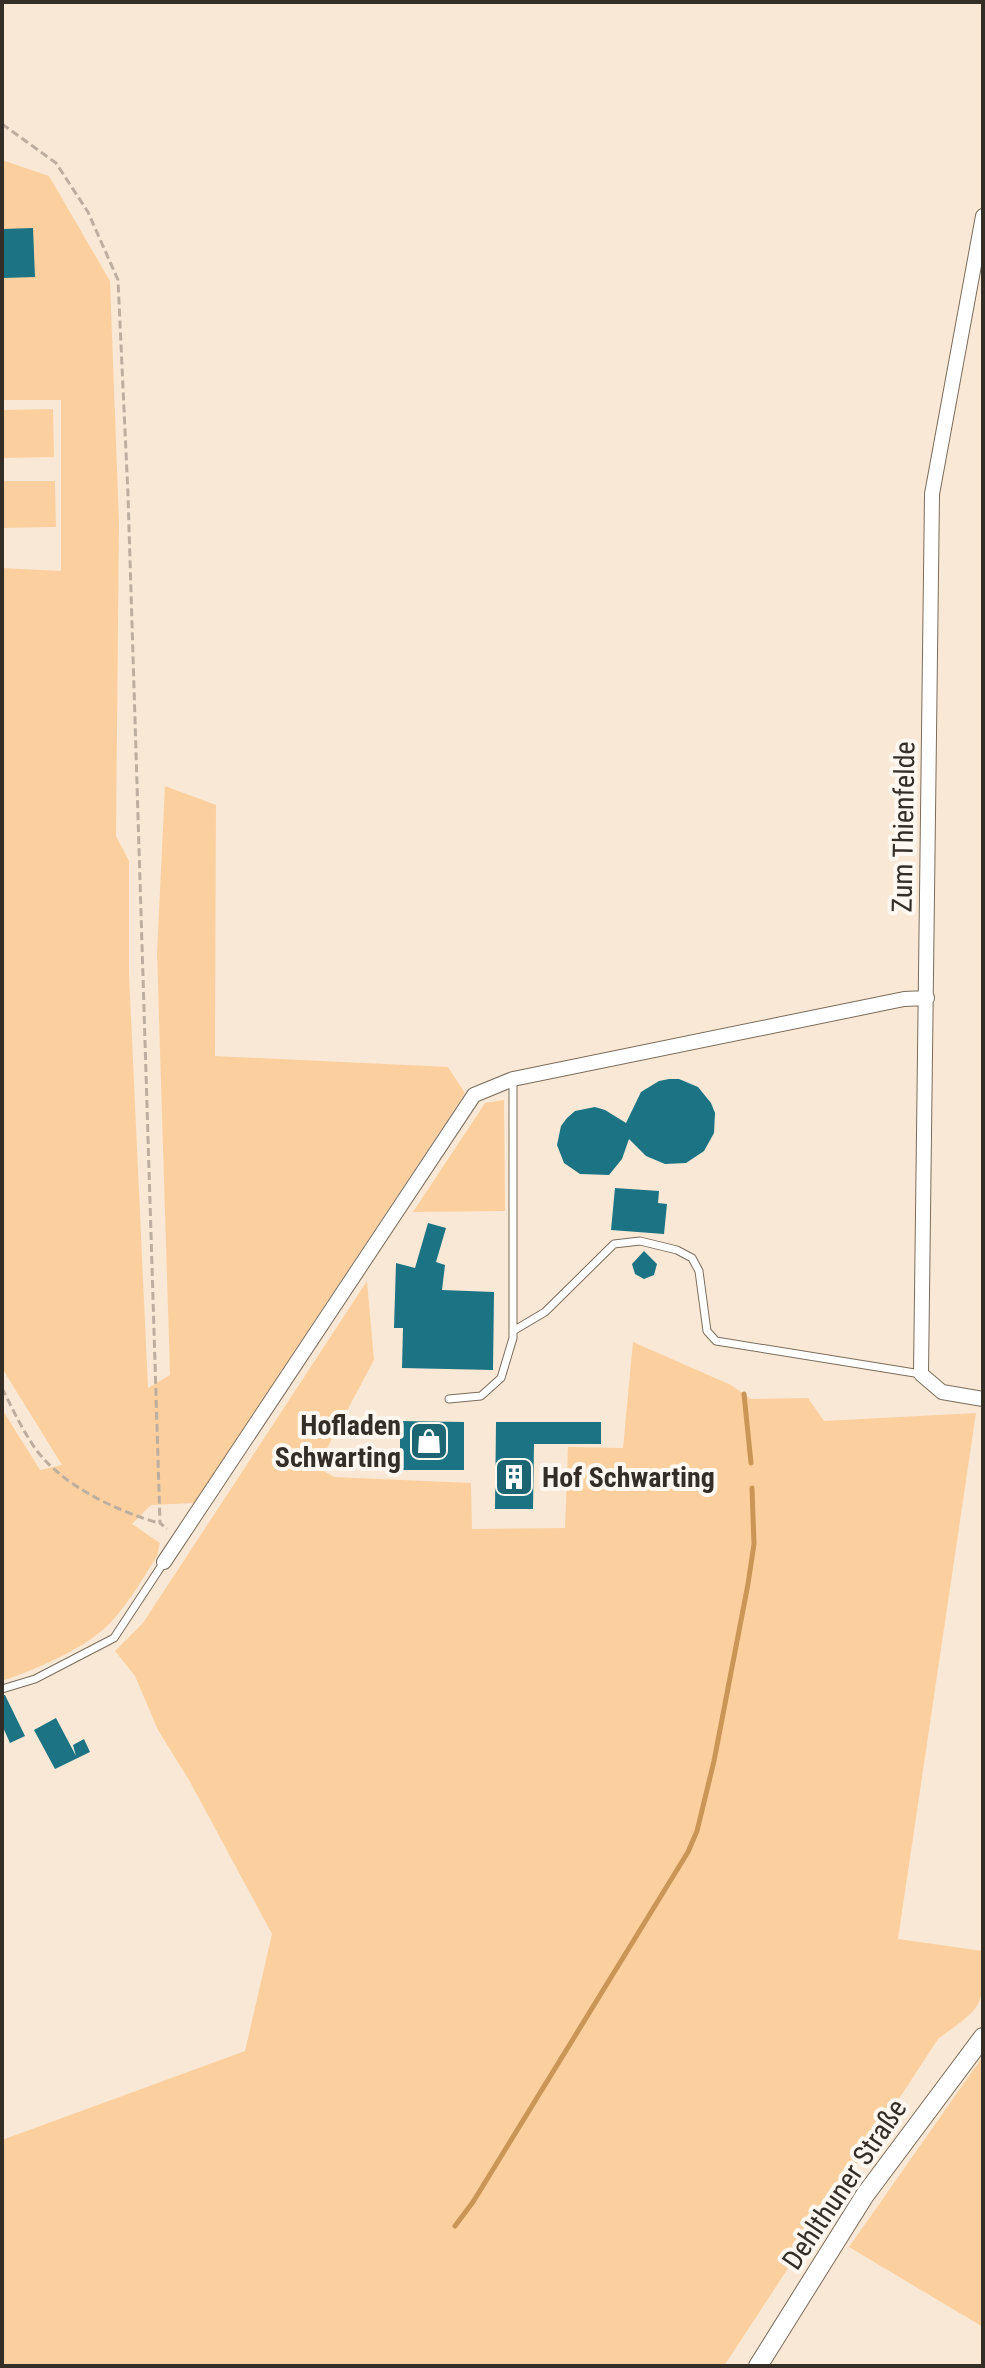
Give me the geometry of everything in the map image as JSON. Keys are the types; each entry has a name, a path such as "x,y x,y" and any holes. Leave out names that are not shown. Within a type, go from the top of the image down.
{"street":[{"name":"Zum Thienfelde","path":"921,1374 932,494 983,216"},
{"path":"164,1562 474,1095 513,1079 904,999 927,998"},
{"path":"921,1374 942,1392 983,1399"},
{"name":"Dehlthuner Straße","path":"758,2366 865,2195 983,2037"}],"lane":[{"path":"449,1399 481,1396 501,1378 513,1331 513,1079"},
{"path":"513,1331 545,1312 614,1244 640,1241 677,1250 692,1258 699,1271 707,1331 716,1341 921,1374"},
{"path":"2,1689 35,1679 114,1638 164,1562"}],"path":[{"path":"2,124 56,163 88,212 118,280 128,495 160,1523"},
{"path":"2,1388 32,1445 67,1481 137,1517 160,1523 179,1540"}],"shaded area":[{"path":"2,160 49,176 110,281 119,522 116,836 129,861 129,973 148,1388 170,1375 157,953 165,786 216,805 215,1056 448,1067 465,1093 194,1503 151,1505 132,1524 160,1543 157,1556 124,1607 88,1641 45,1664 2,1681 2,1409 40,1470 62,1465 2,1368 2,568 61,571 61,400 2,400"},
{"path":"53,409 54,457 2,458 2,410"},
{"path":"2,481 55,481 56,527 2,528"},
{"path":"504,1100 505,1211 413,1212 485,1103"},
{"path":"367,1281 374,1360 317,1467 334,1477 471,1483 472,1529 565,1528 568,1447 623,1448 633,1342 731,1385 751,1399 808,1398 824,1421 976,1413 898,1939 983,1951 983,1984 978,2004 965,2019 938,2039 724,2366 2,2366 2,2140 245,2051 272,1934 189,1780 158,1730 135,1676 115,1651 143,1623"},
{"path":"983,2056 983,2327 849,2247"}],"building":[{"path":"33,228 35,277 3,278 2,229"},
{"path":"669,1079 679,1079 698,1087 711,1103 715,1113 714,1133 704,1151 686,1163 665,1164 646,1156 629,1139 622,1159 609,1175 580,1174 564,1163 557,1145 561,1126 575,1111 595,1107 626,1123 641,1092"},
{"path":"615,1188 659,1191 658,1203 667,1204 664,1234 611,1230"},
{"path":"428,1223 446,1228 436,1262 445,1265 442,1290 494,1292 493,1370 402,1368 403,1328 394,1328 396,1263 415,1268"},
{"path":"644,1251 657,1264 654,1275 644,1279 635,1274 632,1264"},
{"path":"400,1421 464,1422 464,1470 400,1470"},
{"name":"Hof Schwarting","path":"496,1422 601,1422 601,1444 534,1444 533,1509 495,1509"},
{"path":"2,1695 5,1695 25,1736 10,1743 2,1725"},
{"path":"56,1718 76,1756 73,1745 84,1739 90,1752 55,1769 34,1730"}],"waterway":[{"path":"744,1394 751,1463"},
{"path":"455,2226 473,2202 688,1852 697,1831 714,1761 748,1584 754,1544 752,1488"}],"place":[{"name":"Hofladen Schwarting","path":"429,1441"},
{"name":"Hof Schwarting","path":"514,1477"}]}
